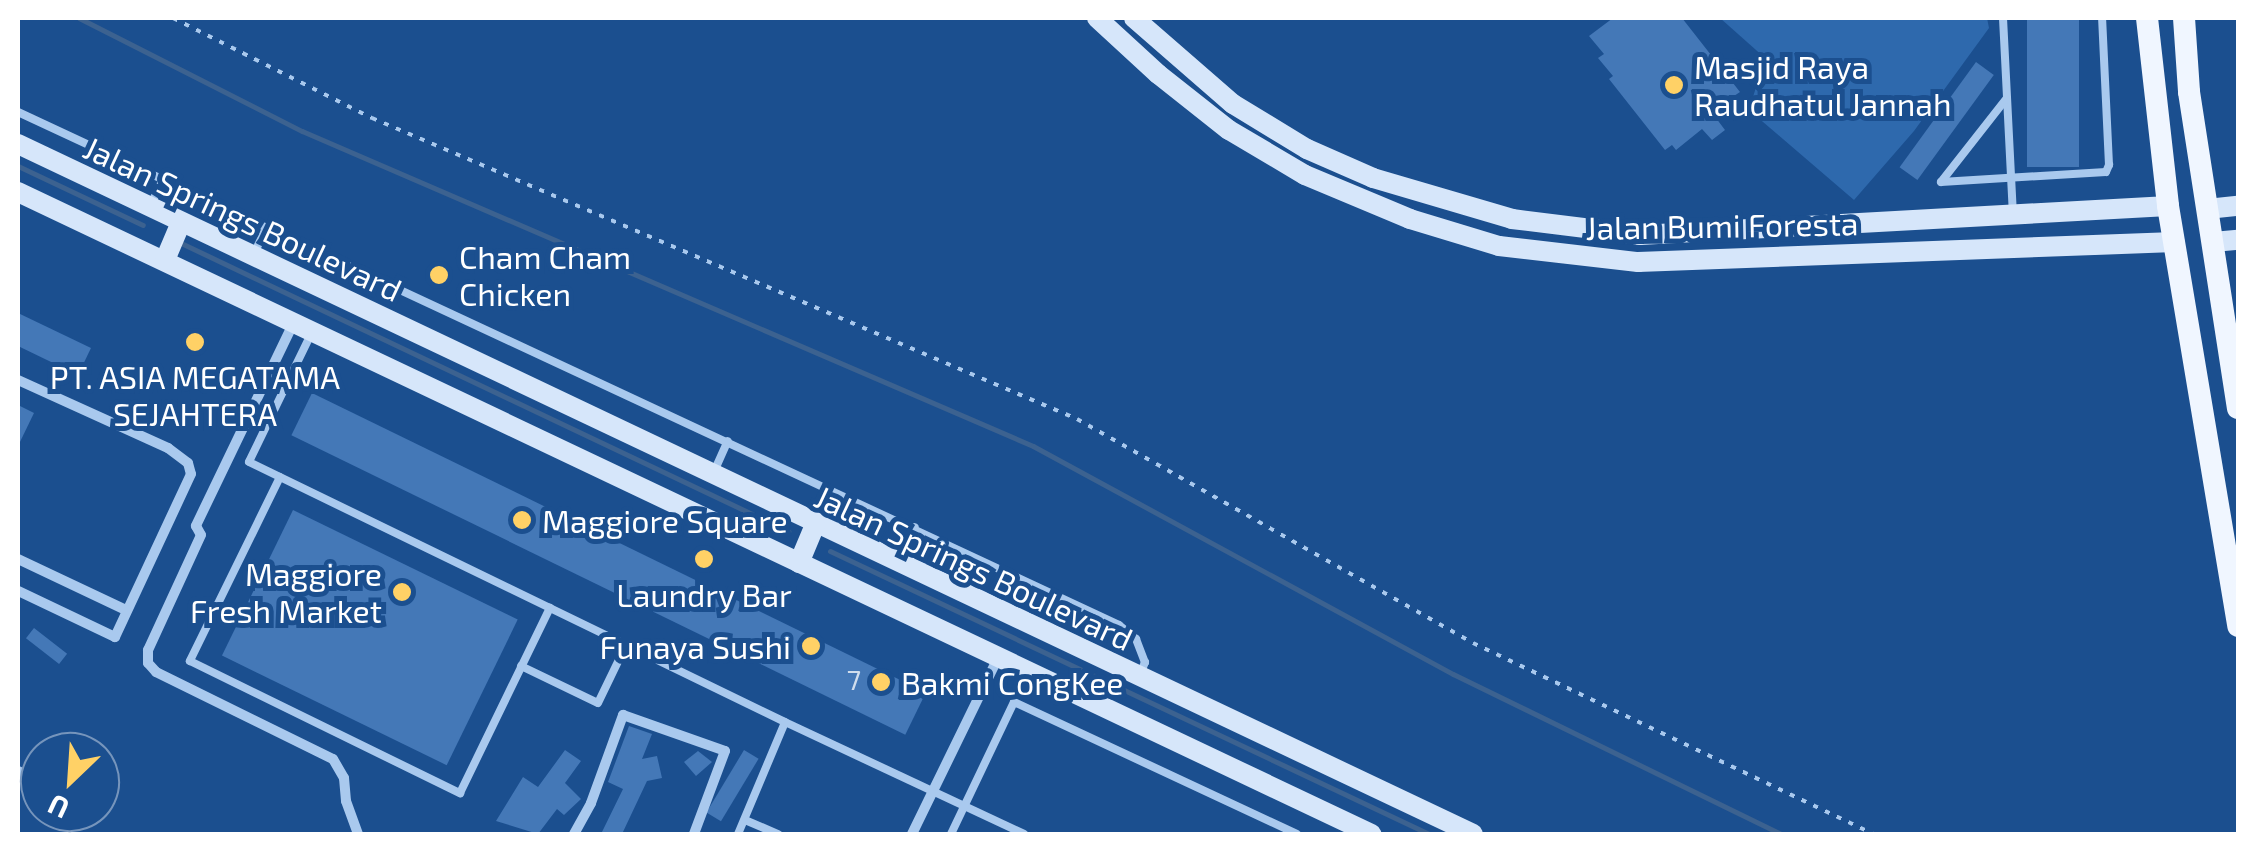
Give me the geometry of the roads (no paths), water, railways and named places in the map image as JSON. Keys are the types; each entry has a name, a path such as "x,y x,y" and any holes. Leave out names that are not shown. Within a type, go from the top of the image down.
{"main road":[{"name":"Jalan Bumi Foresta","path":"1096,18 1229,130 1305,176 1452,234 1562,256 1638,262 2175,242"},
{"name":"Jalan Bumi Foresta","path":"1134,18 1233,104 1308,149 1372,178 1512,219 1640,234 2168,206"},
{"path":"2147,18 2168,206 2238,626"},
{"path":"2184,18 2207,209 2238,408"},
{"name":"Jalan Springs Boulevard","path":"18,144 898,564 1142,670 1473,834"},
{"path":"18,192 1371,834"},
{"path":"2207,209 2238,206"},
{"path":"165,260 180,224"},
{"path":"1730,229 1732,259"},
{"path":"2213,242 2238,240"},
{"path":"800,563 815,525"}],"street":[{"path":"303,328 196,526 201,535 148,650 148,663 156,672 333,758 344,778 346,801 358,834"},
{"path":"18,380 181,456 191,474 115,637 18,591"},
{"path":"18,559 126,610"},
{"path":"912,834 998,658"},
{"path":"574,834 591,803 623,716 725,751 694,834"}],"lane":[{"path":"2003,18 2014,214"},
{"path":"2008,98 1941,182 2106,172 2102,18"},
{"path":"18,112 916,527 1119,625 1136,639 1142,670"},
{"path":"149,208 162,180"},
{"path":"253,256 266,228"},
{"path":"303,328 249,462 1024,834"},
{"path":"712,476 728,441"},
{"path":"280,477 190,662 460,792 550,608"},
{"path":"898,564 916,527"},
{"path":"522,666 598,703 626,645"},
{"path":"951,834 1014,702 1297,834"},
{"path":"738,834 785,722"},
{"path":"745,820 778,834"}],"waterway":[{"path":"79,18 302,131 1033,446 1453,674 1781,834"},
{"path":"18,166 143,225"},
{"path":"183,244 788,531"},
{"path":"830,551 1429,834"}],"place":[{"name":"Masjid Raya Raudhatul Jannah","path":"1674,85"},
{"name":"Cham Cham Chicken","path":"439,275"},
{"name":"PT. ASIA MEGATAMA SEJAHTERA","path":"195,342"},
{"name":"Maggiore Square","path":"522,520"},
{"name":"Laundry Bar","path":"704,559"},
{"name":"Maggiore Fresh Market","path":"402,592"},
{"name":"Funaya Sushi","path":"811,646"},
{"name":"Bakmi CongKee","path":"881,682"}]}
